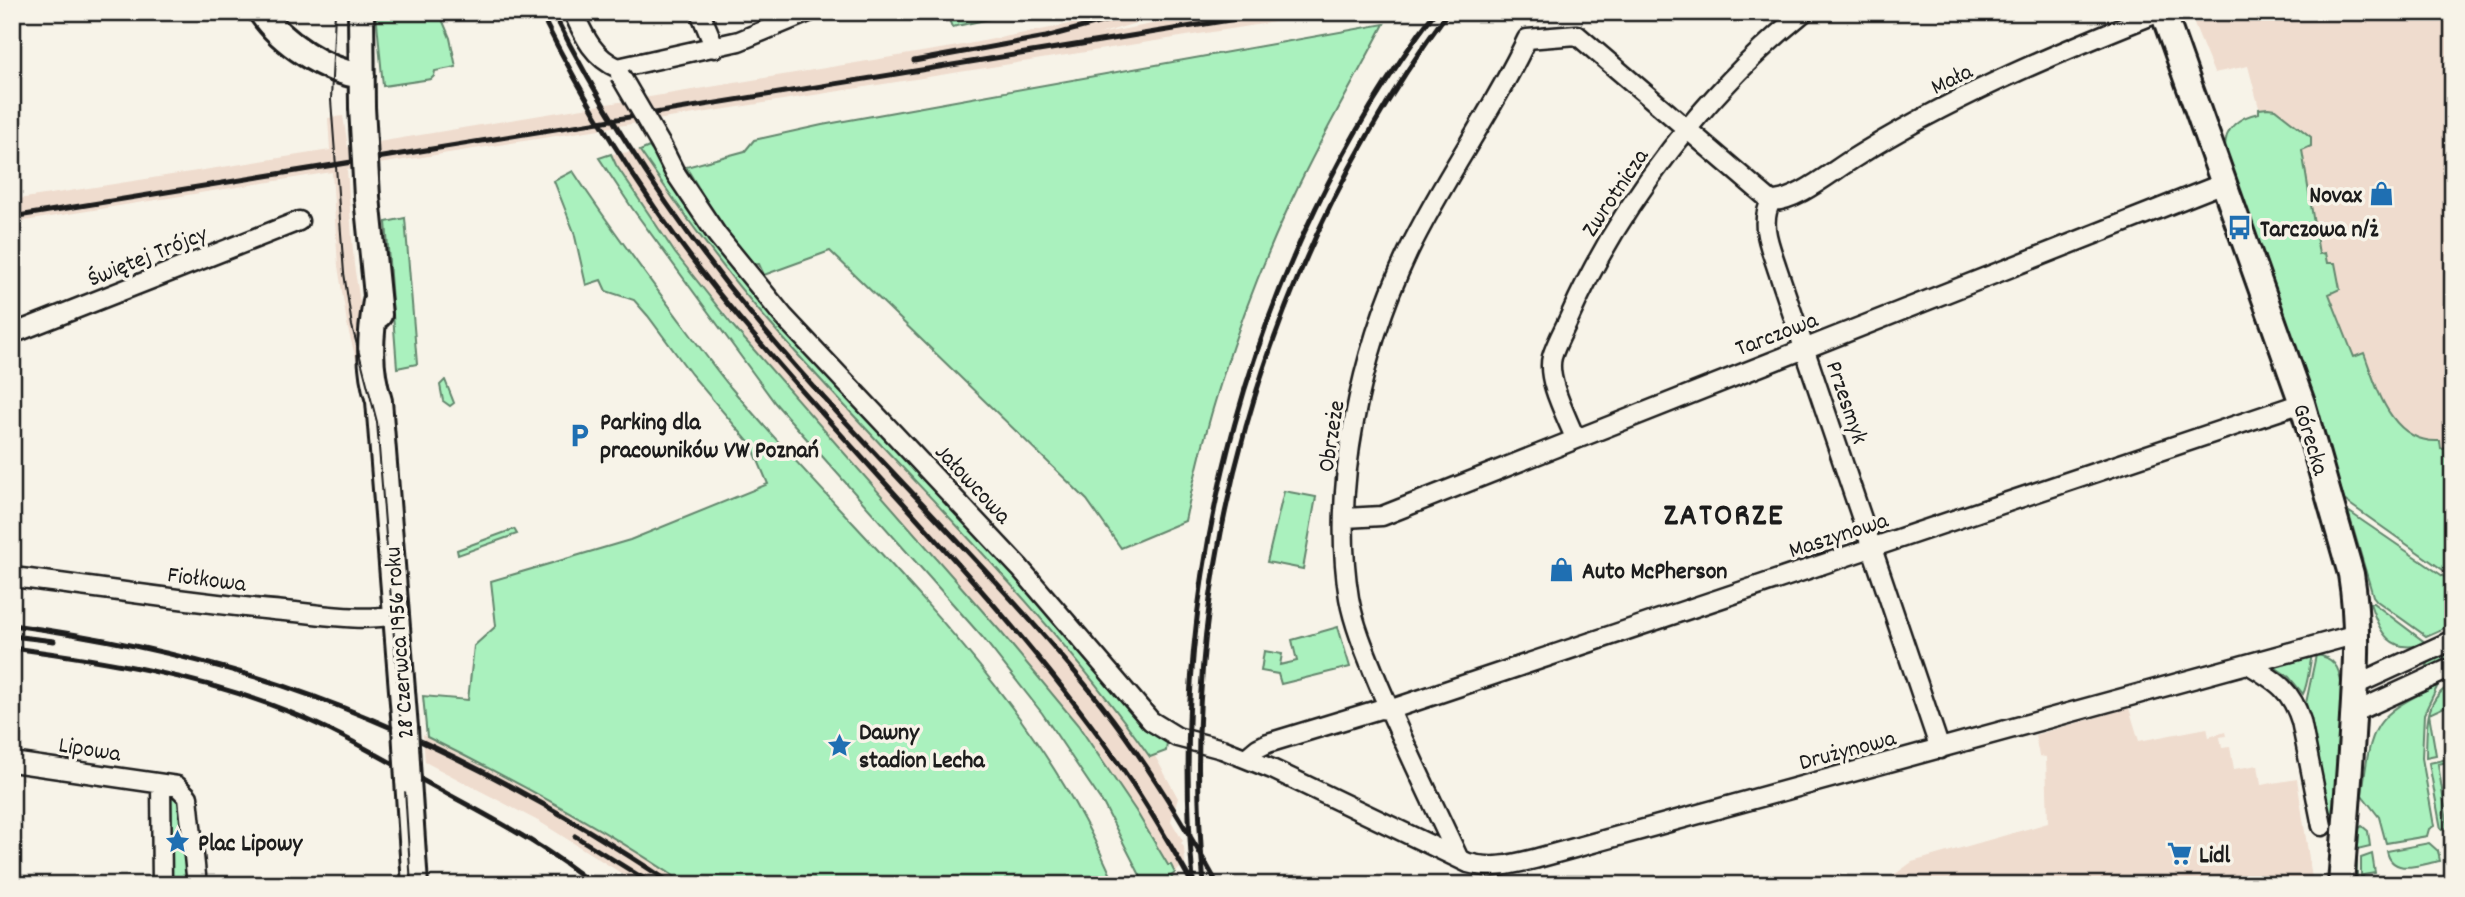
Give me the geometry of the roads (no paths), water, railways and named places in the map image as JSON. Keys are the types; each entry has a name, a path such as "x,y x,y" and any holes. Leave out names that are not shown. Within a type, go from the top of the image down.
{"street":[{"path":"261,12 271,25 304,51 344,73 362,76"},
{"name":"28 Czerwca 1956 roku","path":"361,12 362,107 376,301 371,334 371,365 372,381 379,401 415,885"},
{"name":"Jałowcowa","path":"573,12 589,44 614,68 674,171 717,234 783,317 1012,559 1141,710 1161,728 1177,737 1246,758 1458,857"},
{"path":"700,12 715,48"},
{"path":"614,68 715,48 750,37 809,12"},
{"name":"Zwrotnicza","path":"1575,438 1552,376 1551,359 1604,248 1644,188 1733,76 1804,12"},
{"name":"Górecka","path":"2161,12 2302,403 2351,574 2356,600 2357,634 2341,885"},
{"name":"Mała","path":"1771,201 1789,198 1922,119 2062,51 2161,12"},
{"name":"Obrzeże","path":"1458,857 1389,710 1368,658 1350,599 1345,519 1349,446 1377,332 1408,253 1464,150 1498,96 1527,39 1577,35 1688,130"},
{"path":"1688,130 1771,201"},
{"name":"Tarczowa","path":"1345,519 1382,516 2224,183"},
{"name":"Przesmyk","path":"1771,201 1765,218 1767,234 1940,749"},
{"name":"Świętej Trójcy","path":"12,334 299,221"},
{"name":"Maszynowa","path":"1389,710 2302,403"},
{"name":"Fiołkowa","path":"12,577 207,604 365,619 396,615"},
{"name":"Drużynowa","path":"1458,857 1480,867 1505,866 2357,634"},
{"path":"2355,685 2453,640"},
{"path":"2248,664 2276,680 2296,705 2322,826"},
{"path":"2353,713 2453,667"},
{"path":"1246,758 1268,743 1380,709 1389,710"},
{"name":"Lipowa","path":"12,762 160,785"},
{"path":"162,885 160,785 177,786 188,797 197,885"}],"tram line":[{"path":"335,12 331,100 344,273 352,326 377,422 411,885"}],"railway":[{"path":"540,12 621,156 691,258 815,406 969,576 1066,693 1134,785 1193,885"},
{"path":"553,12 622,135 674,214 730,289 844,420 1018,607 1101,704 1163,792 1218,885"},
{"path":"914,61 1046,37 1139,12"},
{"path":"12,217 1279,12"},
{"path":"1193,880 1188,765 1194,650 1209,536 1235,424 1270,314 1316,208 1371,107 1435,12"},
{"path":"1204,885 1199,769 1204,653 1220,539 1246,426 1282,317 1328,211 1383,109 1448,12"},
{"path":"12,625 74,634 196,660 256,677 366,717 419,740 524,794 674,885"},
{"path":"12,636 54,641"},
{"path":"12,648 152,671 220,688 287,711 347,739 502,824 558,858 593,885"},
{"path":"575,836 654,885"}],"place":[{"name":"Novax","path":"2382,194"},
{"name":"Tarczowa n/ż","path":"2240,228"},
{"name":"Parking dla pracowników VW Poznań","path":"580,435"},
{"name":"Auto McPherson","path":"1562,570"},
{"name":"Dawny stadion Lecha","path":"839,745"},
{"name":"Plac Lipowy","path":"178,842"},
{"name":"Lidl","path":"2179,854"}],"district":[{"name":"ZATORZE","path":"1724,513"}]}
